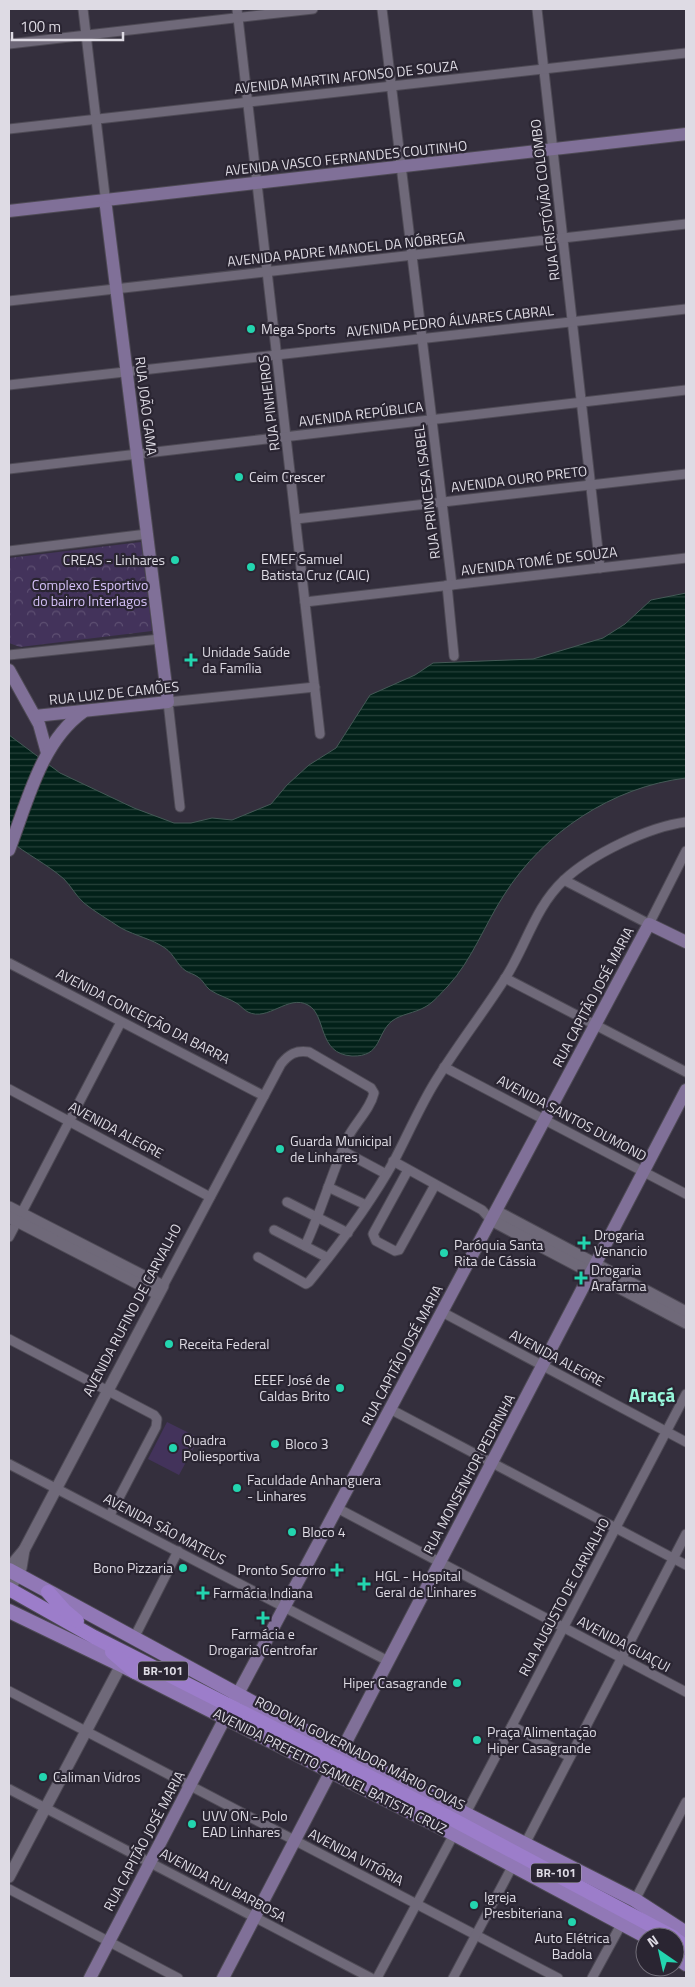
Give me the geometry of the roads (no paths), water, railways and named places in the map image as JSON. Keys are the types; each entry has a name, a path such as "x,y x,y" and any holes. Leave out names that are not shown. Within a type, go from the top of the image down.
{"highway":[{"name":"RODOVIA GOVERNADOR MÁRIO COVAS","path":"9,1590 72,1625 336,1761 438,1811 654,1927"},
{"path":"48,1592 64,1610 94,1636"},
{"path":"72,1625 92,1641 114,1654 135,1672"},
{"path":"408,1785 438,1811"}],"main road":[{"name":"AVENIDA VASCO FERNANDES COUTINHO","path":"553,153 686,134"},
{"name":"AVENIDA VASCO FERNANDES COUTINHO","path":"9,219 106,204 257,186 553,153 686,142"},
{"name":"AVENIDA VASCO FERNANDES COUTINHO","path":"9,211 106,204"},
{"name":"RUA JOÃO GAMA","path":"106,204 168,702"},
{"path":"9,670 35,716 46,755"},
{"name":"RUA LUIZ DE CAMÕES","path":"35,716 168,702"},
{"path":"9,850 46,755 69,722 86,710"},
{"path":"649,924 686,942"},
{"name":"RUA CAPITÃO JOSÉ MARIA","path":"90,1978 337,1508 649,924"},
{"name":"RUA MONSENHOR PEDRINHA","path":"223,1978 686,1090"},
{"name":"AVENIDA PREFEITO SAMUEL BATISTA CRUZ","path":"12,1570 48,1592 134,1638 232,1706"},
{"name":"AVENIDA PREFEITO SAMUEL BATISTA CRUZ","path":"9,1611 135,1672 232,1706"},
{"name":"AVENIDA PREFEITO SAMUEL BATISTA CRUZ","path":"336,1761 408,1785 526,1842 635,1900 686,1933"},
{"name":"AVENIDA PREFEITO SAMUEL BATISTA CRUZ","path":"336,1761 454,1834 635,1930"}],"street":[{"name":"RUA JOÃO GAMA","path":"83,9 106,204"},
{"path":"9,44 237,13 313,9"},
{"name":"RUA PRINCESA ISABEL","path":"382,9 442,502 454,656"},
{"name":"RUA CRISTÓVÃO COLOMBO","path":"537,9 600,568"},
{"name":"RUA PINHEIROS","path":"237,13 320,734"},
{"name":"AVENIDA MARTIN AFONSO DE SOUZA","path":"9,129 686,53"},
{"name":"AVENIDA PADRE MANOEL DA NÓBREGA","path":"9,301 686,224"},
{"name":"AVENIDA PEDRO ÁLVARES CABRAL","path":"9,385 686,309"},
{"name":"AVENIDA REPÚBLICA","path":"9,469 686,390"},
{"name":"AVENIDA OURO PRETO","path":"296,519 686,474"},
{"path":"9,550 147,534"},
{"name":"AVENIDA TOMÉ DE SOUZA","path":"305,602 686,558"},
{"path":"9,655 160,639"},
{"name":"RUA LUIZ DE CAMÕES","path":"168,702 315,687"},
{"name":"RUA JOÃO GAMA","path":"168,702 180,807"},
{"path":"258,1257 308,1283 348,1233 386,1174 444,1067 506,978 535,919 548,898 564,880 617,846 650,832 686,822"},
{"path":"564,880 649,924 686,851"},
{"name":"AVENIDA CONCEIÇÃO DA BARRA","path":"9,963 264,1096"},
{"path":"506,978 686,1072"},
{"path":"9,1238 16,1217 70,1121 122,1022"},
{"name":"AVENIDA RUFINO DE CARVALHO","path":"9,1590 12,1570 160,1290 281,1064 294,1053 309,1052 373,1091 374,1096 350,1134 342,1152"},
{"name":"AVENIDA SANTOS DUMOND","path":"444,1067 686,1194"},
{"name":"AVENIDA ALEGRE","path":"9,1089 210,1197"},
{"path":"304,1246 319,1218 328,1187 342,1152 386,1174"},
{"path":"393,1162 593,1268 686,1312"},
{"path":"408,1170 373,1237 376,1241 395,1251 400,1249 436,1185"},
{"path":"328,1187 366,1205"},
{"path":"287,1202 348,1233"},
{"path":"9,1207 16,1217 160,1290"},
{"path":"274,1230 328,1258"},
{"path":"593,1268 686,1323"},
{"name":"AVENIDA ALEGRE","path":"442,1312 686,1442"},
{"path":"9,1339 154,1415 157,1419 156,1427 110,1515"},
{"name":"RUA AUGUSTO DE CARVALHO","path":"466,1813 686,1394"},
{"path":"390,1410 686,1565"},
{"name":"AVENIDA SÃO MATEUS","path":"9,1464 57,1487 388,1661"},
{"name":"AVENIDA GUAÇUI","path":"337,1508 686,1692"},
{"path":"526,1842 686,1534"},
{"path":"134,1638 178,1551"},
{"path":"9,1877 121,1665"},
{"name":"AVENIDA VITÓRIA","path":"9,1691 558,1978"},
{"path":"512,1726 570,1757"},
{"name":"AVENIDA RUI BARBOSA","path":"9,1789 371,1978"},
{"path":"635,1900 683,1816 686,1802"},
{"path":"378,1978 454,1834"},
{"path":"453,1978 513,1865"},
{"path":"9,1889 178,1978"},
{"path":"592,1978 622,1923"}],"place":[{"name":"Mega Sports","path":"251,329"},
{"name":"Ceim Crescer","path":"239,477"},
{"name":"CREAS - Linhares","path":"175,560"},
{"name":"EMEF Samuel Batista Cruz (CAIC)","path":"251,567"},
{"name":"Unidade Saúde da Família","path":"191,660"},
{"name":"Guarda Municipal de Linhares","path":"280,1149"},
{"name":"Drogaria Venancio","path":"584,1243"},
{"name":"Paróquia Santa Rita de Cássia","path":"444,1253"},
{"name":"Drogaria Arafarma","path":"581,1278"},
{"name":"Receita Federal","path":"169,1344"},
{"name":"EEEF José de Caldas Brito","path":"340,1388"},
{"name":"Bloco 3","path":"275,1444"},
{"name":"Quadra Poliesportiva","path":"173,1448"},
{"name":"Faculdade Anhanguera - Linhares","path":"237,1488"},
{"name":"Bloco 4","path":"292,1532"},
{"name":"Bono Pizzaria","path":"183,1568"},
{"name":"Pronto Socorro","path":"337,1570"},
{"name":"HGL - Hospital Geral de Linhares","path":"364,1584"},
{"name":"Farmácia Indiana","path":"203,1593"},
{"name":"Farmácia e Drogaria Centrofar","path":"263,1618"},
{"name":"Hiper Casagrande","path":"457,1683"},
{"name":"Praça Alimentação Hiper Casagrande","path":"477,1740"},
{"name":"Caliman Vidros","path":"43,1777"},
{"name":"UVV ON - Polo EAD Linhares","path":"192,1824"},
{"name":"Igreja Presbiteriana","path":"474,1905"},
{"name":"Auto Elétrica Badola","path":"572,1922"}],"district":[{"name":"Araçá","path":"652,1395"}],"park label":[{"name":"Complexo Esportivo do bairro Interlagos","path":"90,594"}]}
